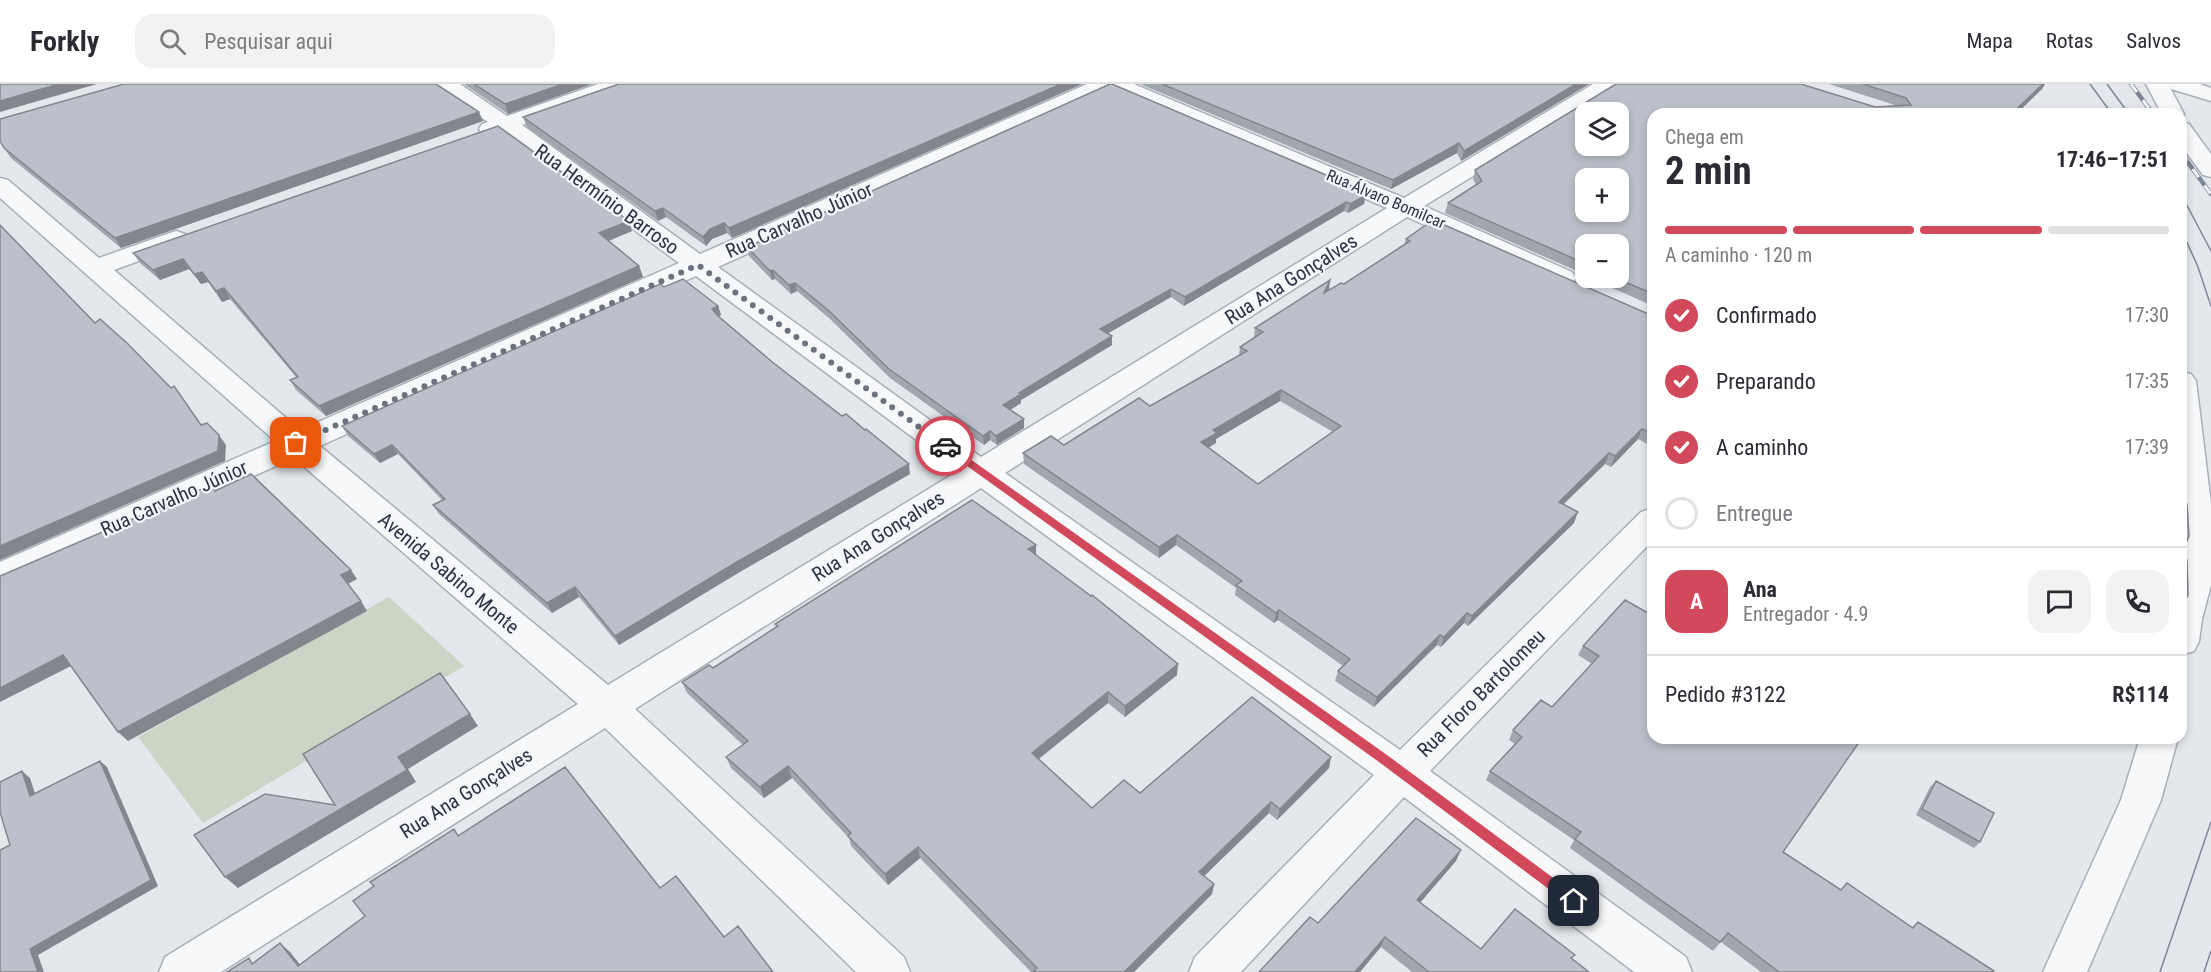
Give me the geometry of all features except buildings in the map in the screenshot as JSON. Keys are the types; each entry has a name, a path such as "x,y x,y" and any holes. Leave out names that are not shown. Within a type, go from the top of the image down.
{"street":[{"name":"Rua Hermínio Barroso","path":"446,84 505,124 981,472 1402,773 1670,972"},
{"path":"471,136 619,84"},
{"name":"Rua Carvalho Júnior","path":"0,576 1105,84"},
{"name":"Rua Álvaro Bomilcar","path":"1116,84 1406,207 1589,289"},
{"name":"Rua Ana Gonçalves","path":"181,972 1406,207 1608,84"},
{"path":"2157,84 2170,108"},
{"path":"2179,84 2211,95"},
{"path":"2187,137 2211,170"},
{"name":"Avenida Sabino Monte","path":"0,185 296,443 606,705 888,972"},
{"path":"95,268 195,233"},
{"path":"2187,485 2191,555 2187,592"},
{"name":"Rua Floro Bartolomeu","path":"1211,972 1402,773 1647,526"},
{"path":"2066,972 2141,800 2157,744"}],"green space":[{"path":"389,597 464,666 203,823 138,737"}],"tram line":[{"path":"2090,84 2108,108"},
{"path":"2107,84 2125,108"},
{"path":"2187,205 2211,251"},
{"path":"2187,242 2211,306"},
{"path":"2160,972 2211,822"},
{"path":"2204,972 2211,951"}],"railway":[{"path":"2131,84 2149,108"},
{"path":"2187,161 2211,194"}],"way so far":[{"path":"296,443 698,265 945,446"}],"route":[{"path":"945,446 1383,759 1574,901"}]}
